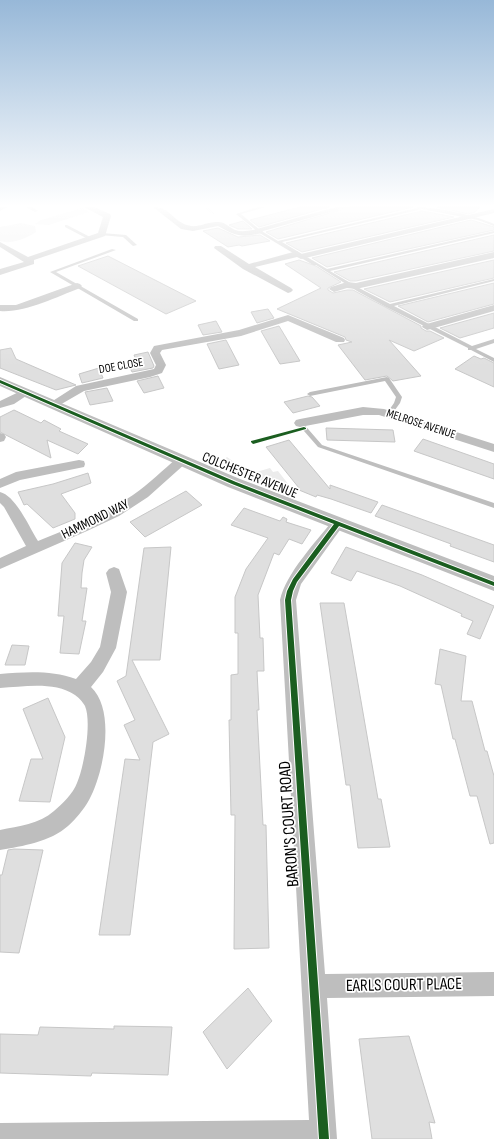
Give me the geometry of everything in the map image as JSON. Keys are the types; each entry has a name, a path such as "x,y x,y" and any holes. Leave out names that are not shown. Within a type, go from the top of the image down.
{"street":[{"path":"0,272 31,262 26,260"},
{"path":"236,260 246,267 256,270 288,290"},
{"path":"246,267 274,260"},
{"path":"334,289 347,285 356,286 471,260"},
{"path":"0,308 11,309 19,307 77,286"},
{"path":"428,327 494,308"},
{"name":"DOE CLOSE","path":"54,404 80,388 150,374 158,371 161,365 155,353 158,348 196,345 288,318 340,340"},
{"name":"COLCHESTER AVENUE","path":"0,382 54,404 234,483 494,584"},
{"path":"0,405 10,402 25,392"},
{"name":"MELROSE AVENUE","path":"302,426 363,411 380,411 494,448"},
{"name":"HAMMOND WAY","path":"0,564 91,524 126,506 143,494 182,460"},
{"path":"0,484 16,476 79,464"},
{"path":"0,496 8,504 34,548"},
{"name":"BARON'S COURT ROAD","path":"324,1136 288,600 290,591 295,581 338,523"},
{"path":"79,688 97,667 108,648 119,592 114,573"},
{"path":"0,681 59,681 79,688 88,696 95,707 98,720 97,733 88,778 83,791 74,805 61,818 43,830 24,836 0,840"},
{"name":"EARLS COURT PLACE","path":"314,986 494,984"},
{"path":"0,1136 324,1136"}],"lane":[{"path":"85,260 52,272 136,320"},
{"path":"309,260 388,306 494,360"},
{"path":"327,270 370,260"},
{"path":"388,306 494,280"},
{"path":"470,349 494,341"},
{"path":"310,394 387,379 399,397 390,413"},
{"path":"302,426 320,446 494,506"}],"path":[{"path":"253,442 302,426"}],"shaded area":[{"path":"227,457 250,474 270,468 273,472 278,471 296,494 224,467 223,460"}],"building":[{"path":"96,260 116,260 196,301 166,314 78,266"},
{"path":"299,260 316,266 341,282 328,288 328,290 333,293 353,290 421,326 421,328 426,331 430,331 444,338 414,351 389,340 421,376 393,381 387,376 365,380 338,345 352,342 346,340 345,337 277,309 321,288 285,264"},
{"path":"316,260 358,260 327,267"},
{"path":"385,260 452,260 356,281 350,281 334,272"},
{"path":"494,260 494,278 390,302 364,289"},
{"path":"494,283 494,304 428,322 398,306"},
{"path":"268,309 274,318 257,323 251,312"},
{"path":"494,313 494,328 460,338 440,328"},
{"path":"216,321 222,332 203,335 198,325"},
{"path":"279,326 300,361 280,364 261,331"},
{"path":"226,340 239,365 219,369 207,344"},
{"path":"11,348 16,359 76,385 56,390 0,368 0,350"},
{"path":"148,352 154,366 153,368 132,372 129,366 138,365 134,355"},
{"path":"474,356 481,359 484,358 494,363 494,387 455,369"},
{"path":"99,368 103,378 82,383 79,374"},
{"path":"158,376 164,388 144,393 137,381"},
{"path":"107,388 113,401 90,405 85,392"},
{"path":"308,396 312,397 320,406 293,413 284,402"},
{"path":"14,410 41,423 44,420 61,429 59,431 88,444 78,454 47,440 51,458 0,432 0,417"},
{"path":"326,428 393,430 395,442 327,440"},
{"path":"423,439 494,464 494,479 414,451"},
{"path":"289,440 330,489 330,485 378,502 371,513 331,499 317,495 316,497 299,490 299,488 266,447"},
{"path":"88,473 91,483 61,494 75,513 75,519 53,528 27,504 24,505 18,492 53,484"},
{"path":"186,491 202,505 145,537 130,522"},
{"path":"382,505 494,545 494,562 450,546 451,544 375,516"},
{"path":"244,508 280,521 283,517 287,519 286,522 311,530 302,544 289,539 279,555 274,553 258,595 260,638 263,638 264,671 257,671 259,710 257,710 263,825 266,825 269,948 234,949 235,815 231,815 229,720 231,720 231,675 238,674 238,633 235,633 235,597 246,569 268,538 231,525"},
{"path":"75,543 92,547 84,560 82,573 81,588 87,588 82,621 86,621 79,654 60,653 64,616 58,616 62,563"},
{"path":"171,547 160,660 132,660 169,734 153,742 130,935 99,935 125,759 140,760 124,725 135,720 117,681 126,676 144,548"},
{"path":"346,547 422,575 494,606 480,639 467,634 473,621 461,616 462,614 400,586 357,571 351,581 331,573"},
{"path":"320,603 344,603 378,799 381,799 390,847 358,848 350,785 346,785"},
{"path":"12,645 29,646 25,665 5,665"},
{"path":"440,649 466,656 461,701 472,701 485,751 487,751 494,776 494,843 490,844 477,796 470,796 455,739 453,739 441,685 435,684"},
{"path":"48,698 65,737 50,802 19,801 31,759 43,759 23,709"},
{"path":"8,850 43,850 19,953 0,952 0,875 2,875"},
{"path":"248,988 272,1021 227,1069 203,1032"},
{"path":"114,1026 172,1027 168,1075 92,1073 91,1076 0,1073 0,1034 38,1035 40,1027 114,1029"},
{"path":"409,1036 435,1123 429,1122 432,1139 372,1139 359,1039"}],"cycle path":[{"path":"0,381 234,483 494,584"},
{"path":"253,442 304,428"},
{"path":"324,1139 288,600 290,591 295,581 338,523"}]}
